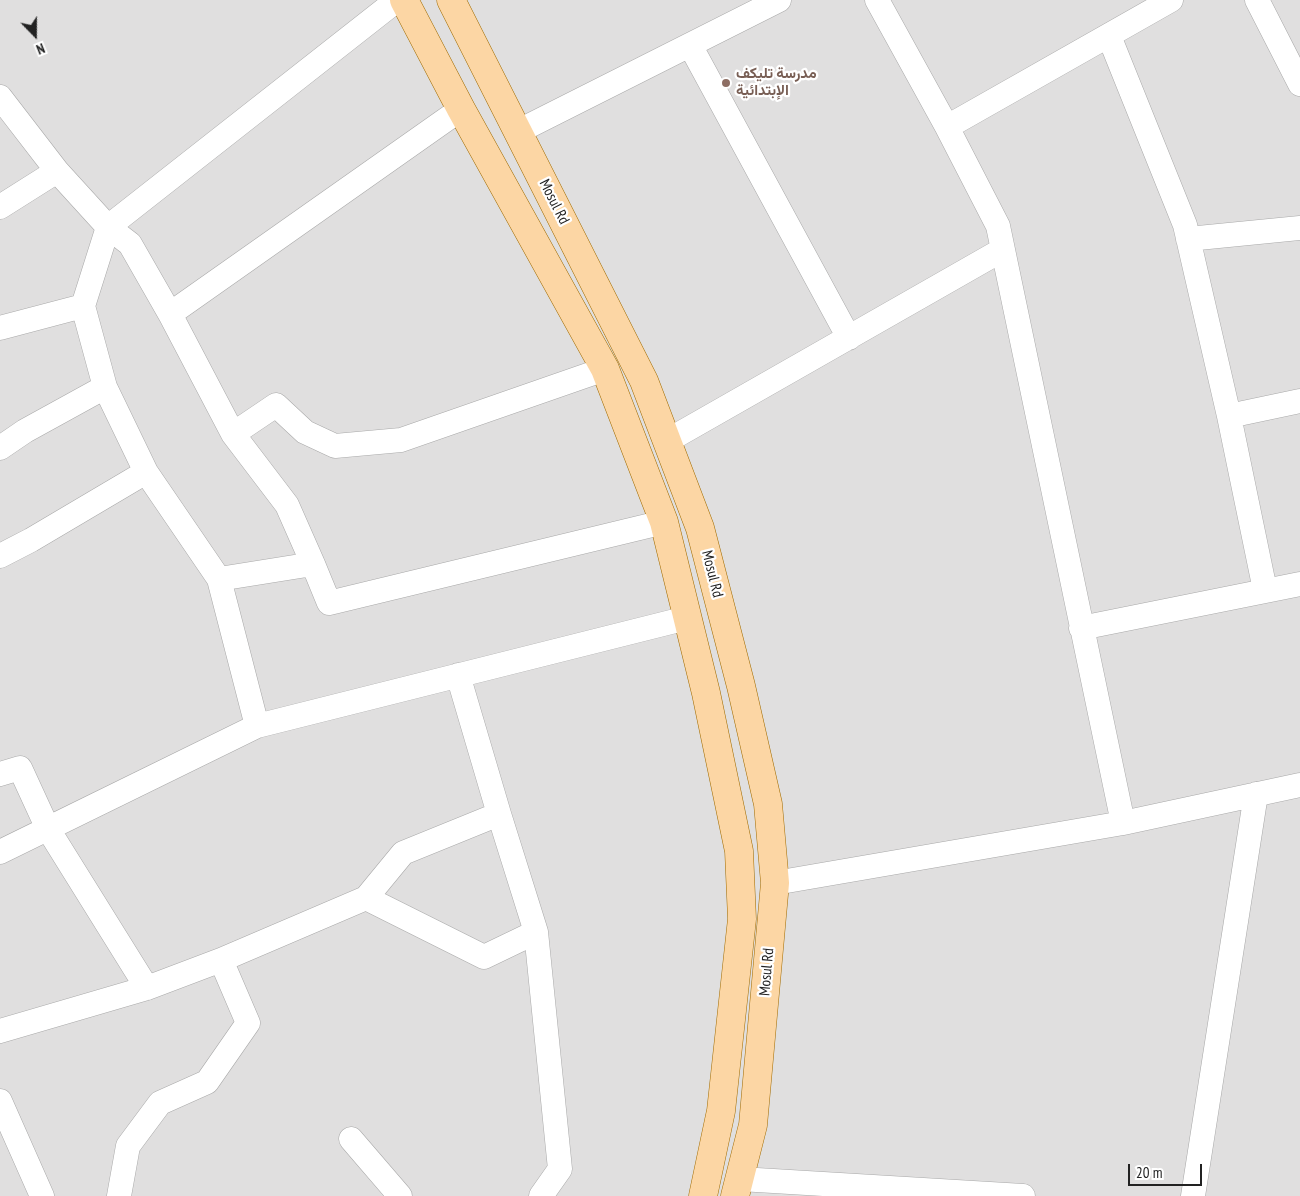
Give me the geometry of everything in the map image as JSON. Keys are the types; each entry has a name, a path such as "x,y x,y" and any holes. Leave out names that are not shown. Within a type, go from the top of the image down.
{"main road":[{"path":"404,0 461,109 606,369 664,522 706,693 740,851 742,919 721,1111 703,1196"},
{"name":"Mosul Rd","path":"451,0 644,381 700,528 741,686 768,804 775,883 753,1125 737,1188"},
{"path":"706,693 741,686"}],"street":[{"path":"257,726 219,579 146,472 106,387 83,306 108,227 397,0"},
{"path":"519,131 779,0"},
{"path":"877,0 947,127 998,226 1123,823"},
{"path":"947,127 1171,0"},
{"path":"1258,0 1300,84"},
{"path":"1109,36 1185,225 1230,416 1265,590"},
{"path":"690,45 849,338"},
{"path":"0,98 57,171 108,227 130,244 170,314 233,434 287,504 329,603 664,522"},
{"path":"170,314 461,109"},
{"path":"0,207 57,171"},
{"path":"1188,239 1300,228"},
{"path":"667,441 1002,250"},
{"path":"0,328 83,306"},
{"path":"233,434 276,405 305,432 335,446 401,440 606,369"},
{"path":"0,448 24,431 106,387"},
{"path":"1230,416 1300,401"},
{"path":"0,556 146,472"},
{"path":"219,579 313,564"},
{"path":"1081,628 1300,584"},
{"path":"0,852 257,726 687,618"},
{"path":"458,675 536,932 560,1170 541,1196"},
{"path":"0,774 20,768 48,829 148,988"},
{"path":"775,883 1123,823 1300,785"},
{"path":"1193,1196 1256,794"},
{"path":"0,1031 148,988 221,960 366,898 403,853 499,814"},
{"path":"366,898 484,957 536,932"},
{"path":"119,1196 128,1146 160,1103 208,1082 248,1023 221,960"},
{"path":"0,1100 42,1196"},
{"path":"350,1139 400,1196"},
{"path":"737,1188 1023,1196"}],"shaded area":[{"path":"0,0 1300,0 1300,1196 0,1196"}],"place":[{"name":"مدرسة تليكف الإبتدائية","path":"726,83"}]}
